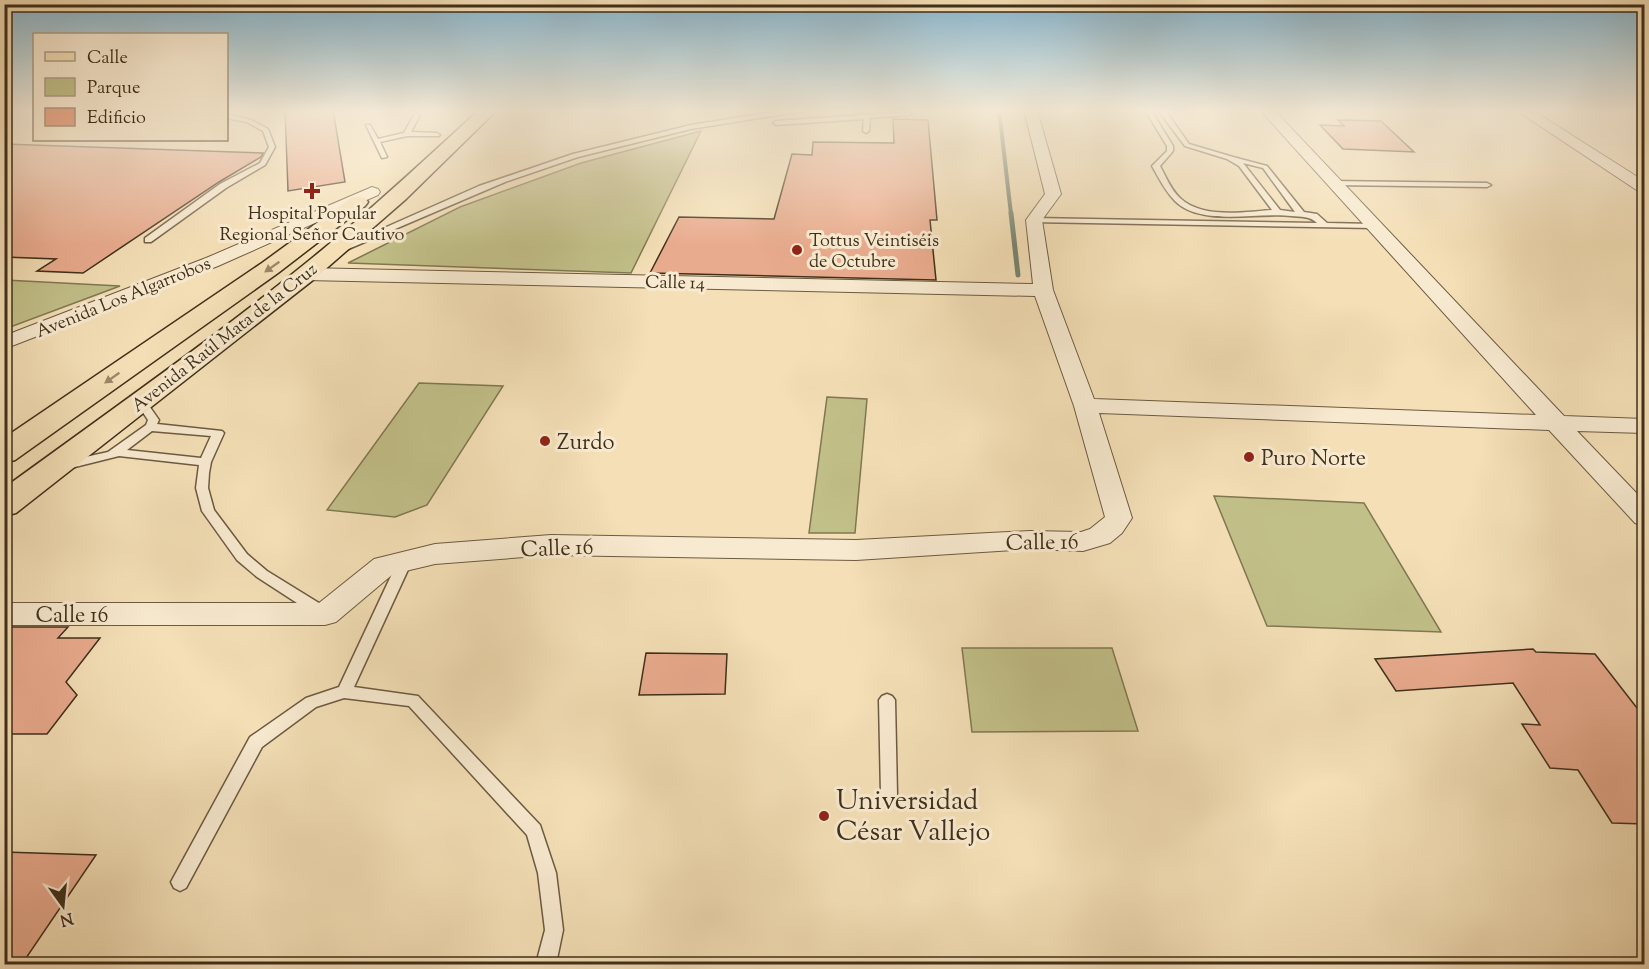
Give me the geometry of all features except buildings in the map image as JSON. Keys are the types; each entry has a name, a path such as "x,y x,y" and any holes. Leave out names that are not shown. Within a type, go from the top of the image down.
{"main road":[{"name":"Avenida Raúl Mata de la Cruz","path":"4,453 279,261 419,155"},
{"name":"Avenida Raúl Mata de la Cruz","path":"4,506 55,468 145,415 331,253 426,155"}],"street":[{"path":"1042,155 1053,194 1034,220 1043,290 1085,406 1555,421 1644,426"},
{"path":"1308,155 1555,421 1640,508"},
{"path":"1593,155 1644,188"},
{"name":"Avenida Los Algarrobos","path":"4,343 212,262 372,192"},
{"name":"Calle 14","path":"306,274 1043,290"},
{"name":"Calle 16","path":"4,614 325,614 384,566 435,554 552,545 855,550 1030,540 1083,542 1100,536 1119,518 1085,406"}],"lane":[{"path":"148,240 223,186 263,164 268,155"},
{"path":"331,253 503,180 582,155"},
{"path":"1166,155 1156,166 1178,201 1192,209 1208,213 1300,213 1314,216 1325,225"},
{"path":"1218,155 1265,167 1300,213"},
{"path":"1229,158 1241,165 1278,212"},
{"path":"1333,183 1487,185"},
{"path":"1034,220 1373,226"},
{"path":"55,468 112,455 117,452 145,415 218,433 205,462 202,488 208,511 242,557 262,573 325,614"},
{"path":"117,452 205,462"},
{"path":"344,692 405,561"},
{"path":"180,882 256,742 311,702 344,692 413,700 534,831 547,873 554,930 546,964"},
{"path":"887,700 889,794"}],"green space":[{"path":"610,155 689,155 631,273 348,263 460,207 581,163"},
{"path":"5,280 120,286 5,329"},
{"path":"419,383 503,386 427,505 395,517 327,510"},
{"path":"827,397 867,399 855,533 809,533"},
{"path":"1214,496 1364,503 1441,632 1267,626"},
{"path":"962,648 1112,648 1138,731 972,732"}],"waterway":[{"path":"1004,155 1011,214"},
{"path":"1011,213 1018,275"}],"place":[{"name":"Hospital Popular Regional Señor Cautivo","path":"312,191"},
{"name":"Tottus Veintiséis de Octubre","path":"797,250"},
{"name":"Zurdo","path":"545,441"},
{"name":"Puro Norte","path":"1249,457"},
{"name":"Universidad César Vallejo","path":"824,816"}]}
